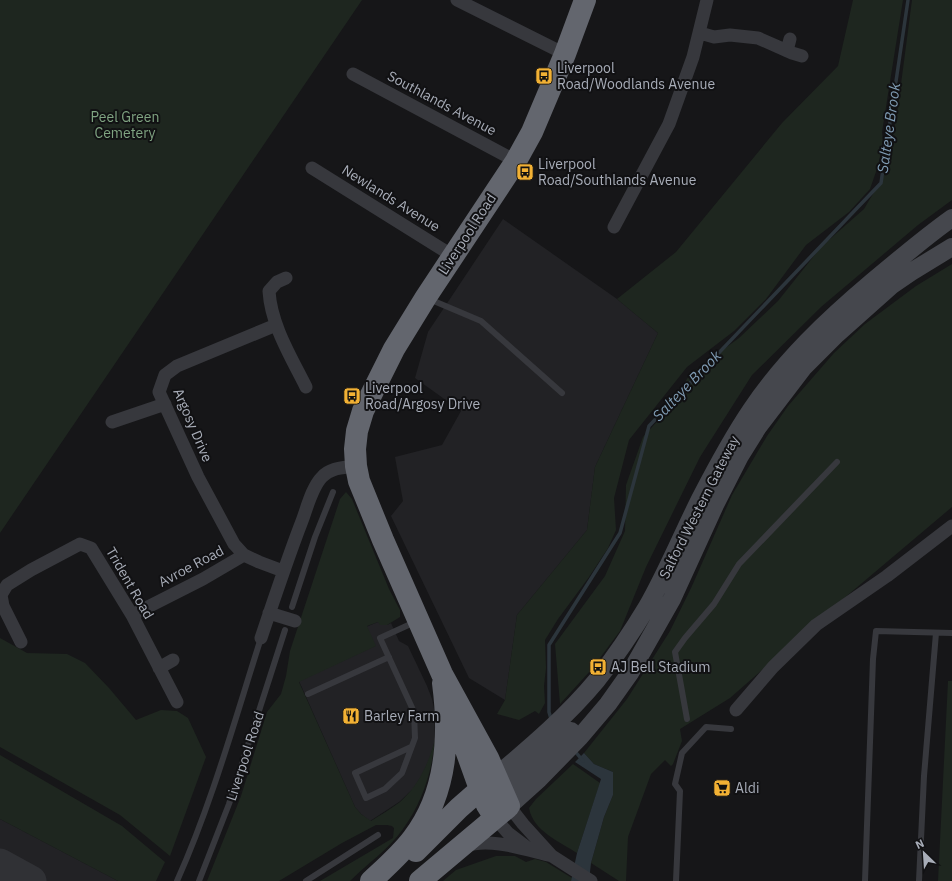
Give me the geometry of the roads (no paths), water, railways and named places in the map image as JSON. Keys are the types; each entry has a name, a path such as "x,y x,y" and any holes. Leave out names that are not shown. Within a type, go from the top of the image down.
{"highway":[{"name":"Liverpool Road","path":"495,798 455,724 442,674 358,481 355,449 357,431 363,411 394,349 426,297 516,161 532,132 565,54 585,0"},
{"path":"382,880 397,856 414,837 424,822 432,805 440,781 445,755 446,720 442,674"},
{"path":"382,880 421,857 495,798"},
{"path":"420,881 452,853 495,798"}],"street":[{"path":"457,0 565,54"},
{"path":"614,227 668,124 693,57 707,0"},
{"path":"700,33 714,37 730,35 758,38 788,45 802,56"},
{"name":"Southlands Avenue","path":"353,74 516,161"},
{"name":"Newlands Avenue","path":"312,168 453,256"},
{"name":"Salford Western Gateway","path":"495,798 573,726 596,681 611,662 642,614 666,572 700,499 725,453 752,409 783,368 818,330 856,296 907,252 952,218"},
{"name":"Salford Western Gateway","path":"495,798 573,726 608,704 630,673 653,635 672,599 715,505 740,456 758,427 808,363 837,334 883,293 911,272 952,247"},
{"path":"286,278 277,282 269,291 270,303 276,325 306,387"},
{"name":"Argosy Drive","path":"276,325 177,366 165,375 159,392 198,477 234,544 244,555 283,571"},
{"path":"112,422 165,404"},
{"path":"261,638 283,571 310,499 320,478 332,470 356,466"},
{"path":"736,710 773,667 816,625 887,576 952,526"},
{"name":"Trident Road","path":"21,642 3,606 1,595 7,585 30,570 80,544 91,548 132,615 177,702"},
{"name":"Avroe Road","path":"132,615 203,579 244,555"},
{"path":"269,613 294,621"},
{"path":"159,668 173,660"},
{"path":"495,798 508,833 532,851"},
{"path":"495,798 523,824 552,856 591,881"},
{"path":"452,853 464,847 479,843 500,845 552,856"}],"lane":[{"path":"426,297 481,321 562,393"},
{"path":"687,719 676,652 684,638 714,604 739,564 837,462"},
{"path":"292,607 315,537 333,492"},
{"path":"411,747 354,773 366,798 385,789 402,773 415,738 414,712 380,638 419,620"},
{"name":"Liverpool Road","path":"200,881 229,804 285,630"},
{"path":"864,881 873,659 875,653 876,631 952,633"},
{"path":"919,881 924,776 936,632"},
{"name":"Liverpool Road","path":"177,881 196,836 217,776 261,638"},
{"path":"308,694 389,657"},
{"path":"676,881 680,791 675,784 682,753 706,727 731,729"},
{"path":"306,881 378,835"}],"waterway":[{"name":"Salteye Brook","path":"551,719 549,712 549,645 620,533 649,426 881,183 908,0"},
{"name":"Salteye Brook","path":"574,750 583,761"}],"place":[{"name":"Liverpool Road/Woodlands Avenue","path":"544,76"},
{"name":"Liverpool Road/Southlands Avenue","path":"525,172"},
{"name":"Liverpool Road/Argosy Drive","path":"352,396"},
{"name":"AJ Bell Stadium","path":"598,667"},
{"name":"Barley Farm","path":"351,716"},
{"name":"Aldi","path":"722,788"}],"park label":[{"name":"Peel Green Cemetery","path":"125,126"}]}
